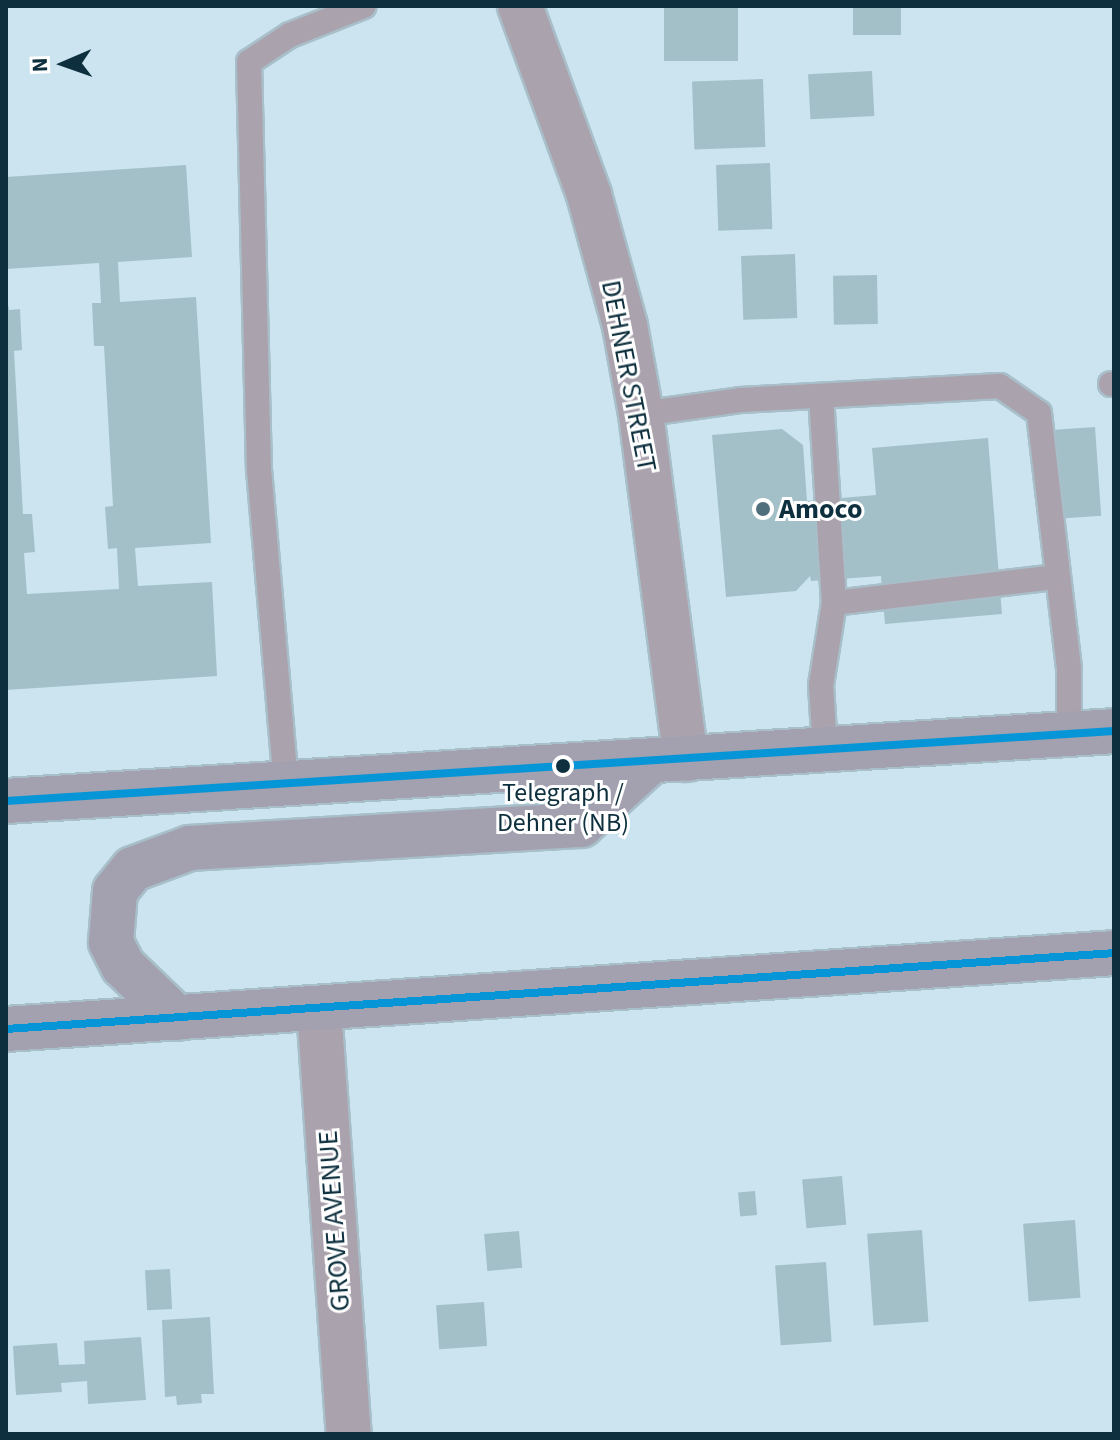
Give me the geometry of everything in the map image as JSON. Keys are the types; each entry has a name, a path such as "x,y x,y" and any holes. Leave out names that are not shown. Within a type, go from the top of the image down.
{"main road":[{"path":"6,801 1114,731"},
{"path":"177,1018 123,966 111,942 115,891 133,869 190,848 581,825 669,760"},
{"path":"6,1029 1114,953"}],"street":[{"name":"DEHNER STREET","path":"520,6 589,195 625,326 641,414 669,760"},
{"name":"GROVE AVENUE","path":"319,1009 349,1434"}],"lane":[{"path":"286,784 259,471 249,62 290,35 364,6"},
{"path":"641,414 740,400 1000,386 1039,413 1055,577 1069,669 1069,734"},
{"path":"821,396 834,603 821,685 825,750"},
{"path":"834,603 1055,577"}],"building":[{"path":"664,6 738,6 738,61 664,61"},
{"path":"853,6 901,6 901,35 853,35"},
{"path":"872,71 874,116 810,119 808,74"},
{"path":"763,79 765,147 694,149 692,81"},
{"path":"770,163 772,229 718,231 716,165"},
{"path":"186,165 192,257 118,262 120,302 196,297 211,543 135,548 138,586 212,582 217,676 6,690 6,293 9,310 20,309 22,350 14,351 23,514 32,514 35,552 24,553 27,594 119,589 117,548 108,549 105,507 113,506 104,346 94,346 92,303 101,303 99,263 6,269 6,177"},
{"path":"795,254 797,318 743,320 741,256"},
{"path":"877,275 878,324 834,325 833,276"},
{"path":"1095,427 1101,516 1061,519 1055,430"},
{"path":"782,429 803,445 807,501 876,495 872,448 988,438 1002,614 885,624 881,576 811,581 810,576 796,591 726,597 712,435"},
{"path":"842,1176 846,1225 806,1228 802,1179"},
{"path":"755,1191 757,1215 740,1216 738,1192"},
{"path":"1075,1220 1080,1298 1029,1301 1023,1224"},
{"path":"922,1230 928,1322 874,1326 867,1234"},
{"path":"519,1231 522,1268 487,1271 484,1234"},
{"path":"826,1262 832,1342 781,1345 775,1266"},
{"path":"170,1269 172,1309 147,1310 145,1270"},
{"path":"484,1302 487,1346 439,1349 436,1305"},
{"path":"210,1317 214,1394 201,1394 202,1403 177,1405 176,1396 165,1397 162,1320"},
{"path":"141,1337 146,1400 88,1404 87,1381 61,1383 62,1392 16,1395 13,1346 57,1343 59,1365 85,1364 84,1341"}],"transit line":[{"path":"6,801 1114,731"},
{"path":"6,1029 1114,953"}],"place":[{"name":"Amoco","path":"763,509"},
{"name":"Telegraph / Dehner (NB)","path":"563,766"}]}
